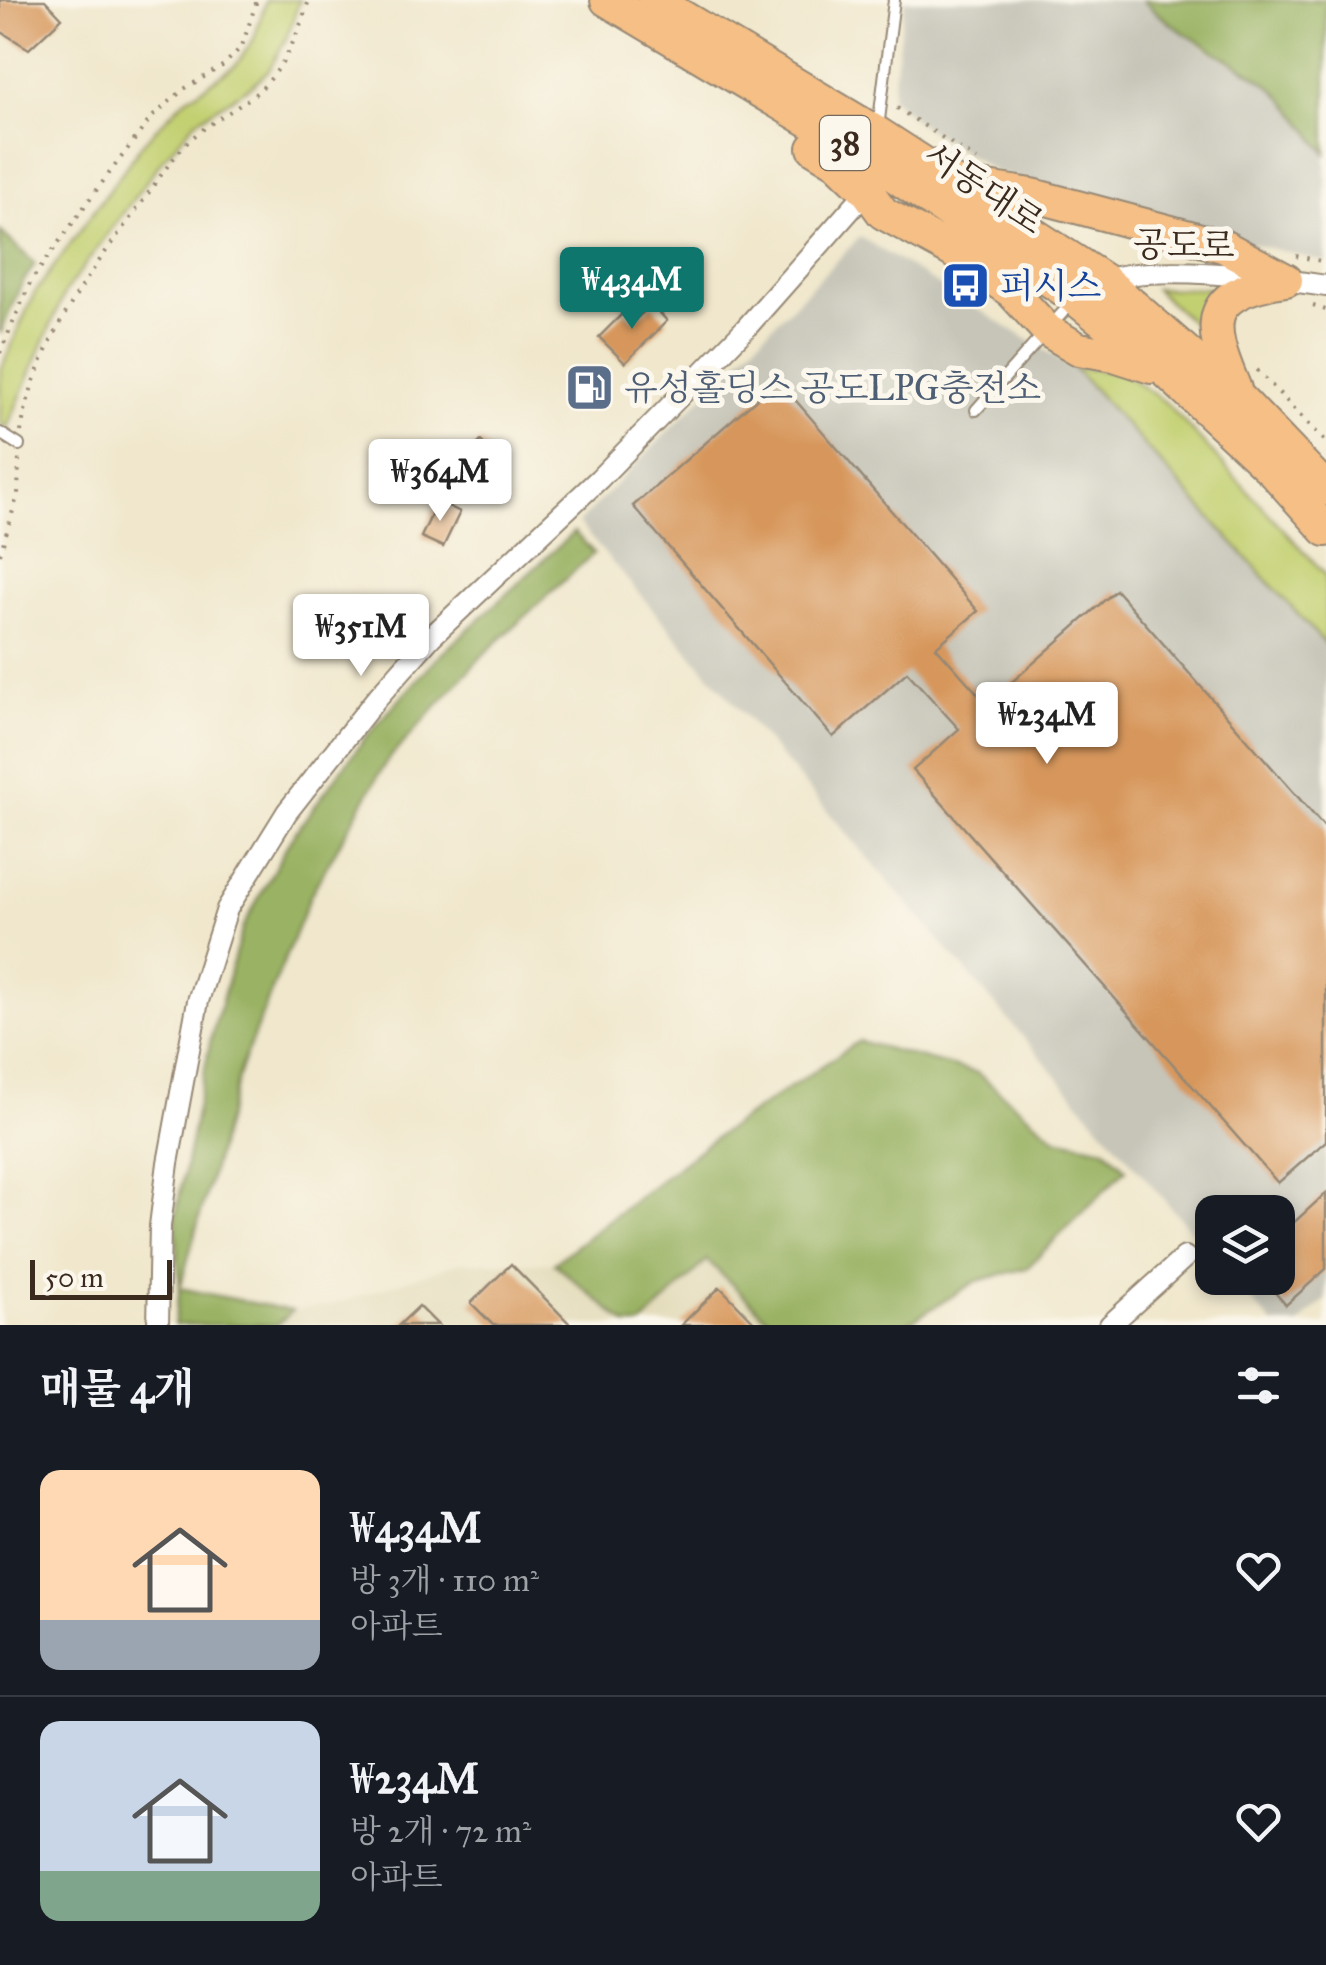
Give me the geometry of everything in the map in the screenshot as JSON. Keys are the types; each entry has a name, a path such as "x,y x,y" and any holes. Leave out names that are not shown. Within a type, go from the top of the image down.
{"main road":[{"name":"서동대로","path":"607,0 840,140 1075,299 1168,373 1274,472 1326,530"},
{"name":"서동대로","path":"654,0 876,133 1104,280 1239,398 1326,489"},
{"path":"682,43 743,102 837,162 867,191 882,213 950,250 1011,291 1048,331 1079,349 1114,355 1168,373"},
{"path":"951,182 1032,194 1222,246 1292,291"},
{"path":"1239,398 1217,347 1215,322 1228,298 1254,285 1292,291"}],"street":[{"path":"158,1325 164,1195 198,1001 227,909 287,812 376,700 432,638 599,478 733,342 867,191"},
{"name":"공도로","path":"1075,299 1104,280 1144,271 1292,291 1326,286"},
{"path":"1110,1325 1186,1257"}],"lane":[{"path":"876,133 894,0"},
{"name":"공도로","path":"976,410 1075,299"},
{"path":"0,433 19,445"}],"path":[{"path":"0,353 32,281 78,216 152,118 184,89 224,65 242,46 257,0"},
{"path":"0,554 18,494 19,445 26,402 76,294 184,146 254,95 285,61 309,0"},
{"path":"1292,291 1326,310"},
{"path":"1251,355 1258,372 1326,442"}],"shaded area":[{"path":"905,0 1143,0 1162,19 1204,48 1269,84 1326,153 1326,262 1153,219 994,171 917,122 891,97"},
{"path":"860,237 1074,368 1326,645 1326,1299 1298,1325 1273,1325 1247,1295 1295,1295 1295,1195 1195,1195 1195,1235 578,523"},
{"path":"707,1259 774,1325 642,1325"},
{"path":"462,1262 554,1263 627,1325 277,1325 292,1311 332,1305"}],"green space":[{"path":"266,0 300,0 269,70 196,121 163,159 65,292 7,428 0,423 0,371 34,294 143,143 182,102 236,65 254,39"},
{"path":"1143,0 1326,0 1326,153 1273,88 1187,34"},
{"path":"0,231 35,264 21,285 0,334"},
{"path":"1232,288 1216,344 1155,289"},
{"path":"1074,368 1121,372 1165,402 1326,575 1326,645"},
{"path":"574,532 594,553 485,653 386,762 311,894 241,1067 180,1288 175,1218 211,1038 243,927 291,838 366,737 436,659"},
{"path":"859,1041 977,1073 1056,1138 1105,1148 1126,1169 1027,1268 977,1281 905,1325 774,1325 707,1260 642,1325 627,1325 554,1263 713,1139"},
{"path":"180,1288 292,1311 277,1325 174,1325"}],"building":[{"path":"0,0 45,0 62,18 29,49 0,31"},
{"path":"652,304 667,321 625,363 599,337 625,311 635,320"},
{"path":"778,380 978,611 936,647 987,704 1116,590 1326,829 1326,1141 1278,1183 913,770 959,729 907,672 833,737 633,506"},
{"path":"481,441 495,457 472,479 458,464"},
{"path":"438,501 460,512 443,547 421,537"},
{"path":"1326,1193 1326,1269 1286,1305 1277,1295 1295,1295 1295,1221"},
{"path":"511,1264 571,1325 493,1325 471,1303"},
{"path":"720,1287 757,1325 681,1325"},
{"path":"419,1306 438,1325 399,1325"}],"place":[{"name":"퍼시스","path":"965,286"},
{"name":"유성홀딩스 공도LPG충전소","path":"589,388"}]}
